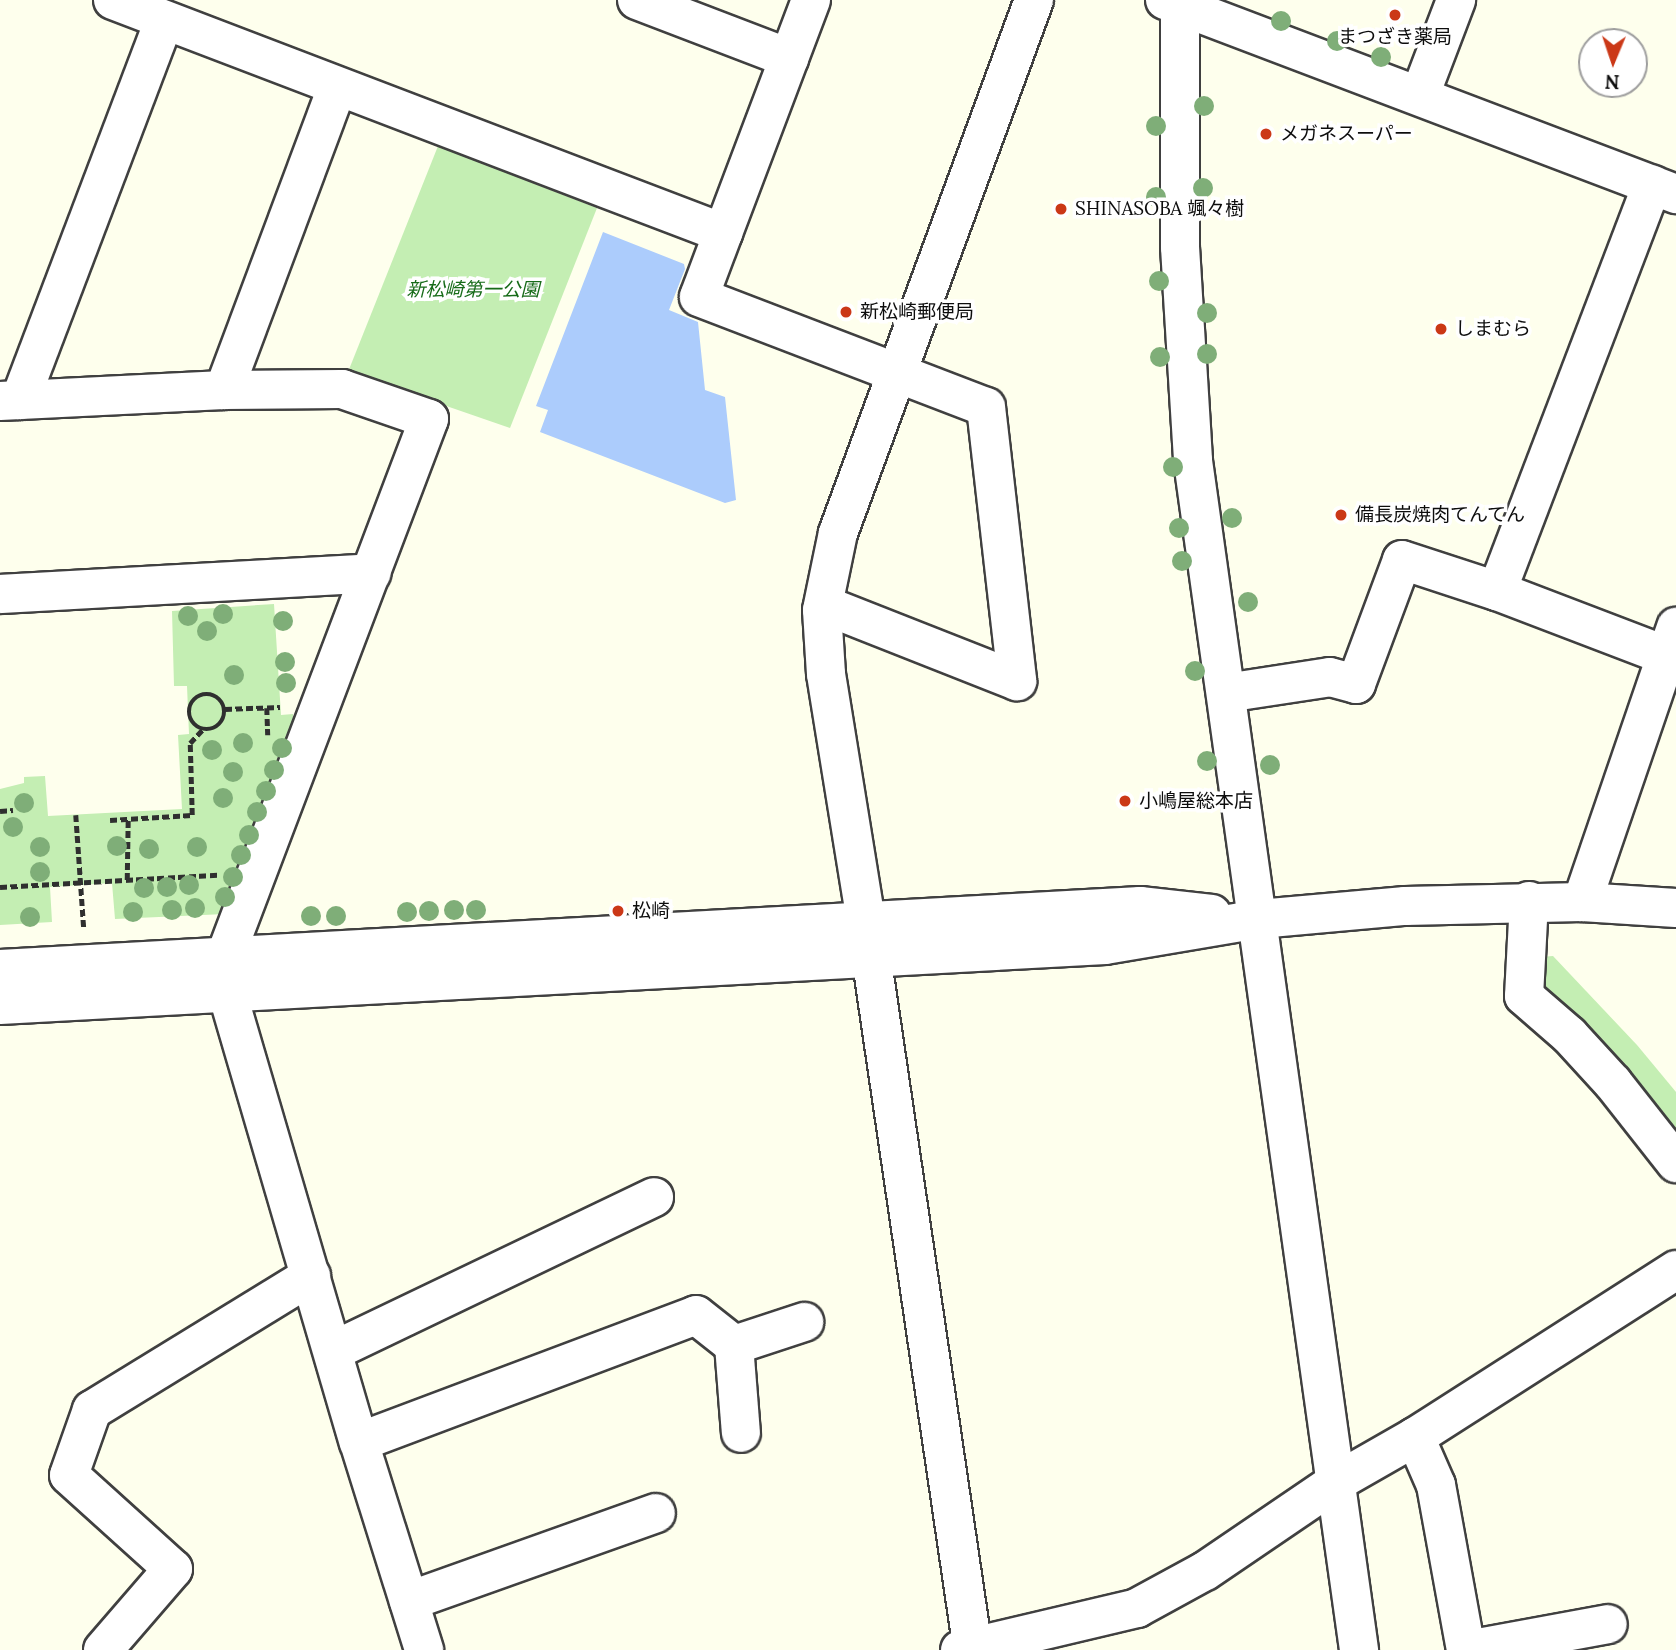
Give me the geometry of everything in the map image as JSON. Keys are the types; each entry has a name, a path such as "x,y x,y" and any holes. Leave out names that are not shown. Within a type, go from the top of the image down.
{"street":[{"path":"113,0 723,233"},
{"path":"637,0 789,58"},
{"path":"811,0 699,298 986,407 1017,681 824,605"},
{"path":"1034,0 838,533 822,610 826,674 868,938 968,1649 1137,1608 1205,1571 1336,1482 1415,1437 1676,1269"},
{"path":"1420,95 1456,0"},
{"path":"1359,1650 1259,919 1202,539 1189,410 1180,247 1175,2 1664,189 1497,591"},
{"path":"164,20 10,400 224,390 341,388 429,419 226,974 359,1442 424,1650"},
{"path":"224,390 337,87"},
{"path":"1226,693 1330,677 1356,684 1402,560 1497,591 1671,641 1582,901"},
{"path":"0,594 371,573"},
{"path":"1529,901 1524,996 1569,1035 1676,1163"},
{"path":"0,969 226,974 868,938 1105,945 1259,919 1405,906 1582,901 1676,908"},
{"path":"0,1005 226,974"},
{"path":"333,1351 654,1197"},
{"path":"103,1650 173,1569 69,1475 93,1410 311,1276"},
{"path":"359,1442 696,1315 734,1345 741,1433"},
{"path":"734,1345 804,1322"},
{"path":"1415,1437 1436,1485 1467,1650 1608,1624"},
{"path":"409,1601 656,1513"}],"path":[{"path":"202,730 190,718 193,701 203,695 215,695 225,709"},
{"path":"225,709 280,707"},
{"path":"267,708 269,739"},
{"path":"110,820 192,815 190,743 202,730 220,726 225,709"},
{"path":"0,811 13,810"},
{"path":"76,815 84,929"},
{"path":"127,880 128,818"},
{"path":"0,887 222,875"}],"green space":[{"name":"新松崎第一公園","path":"438,146 597,208 510,428 348,372"},
{"path":"274,604 281,715 293,714 294,733 225,914 115,919 112,883 50,887 52,922 0,925 0,789 24,783 24,777 45,776 48,816 182,809 178,735 189,734 187,686 174,686 172,611"},
{"path":"1553,956 1637,1045 1676,1092 1676,1141 1540,989 1540,957"}],"water":[{"path":"603,232 684,264 685,269 669,310 698,322 705,390 725,397 736,500 725,503 540,432 548,410 536,406"}],"place":[{"name":"まつざき薬局","path":"1395,15"},
{"name":"メガネスーパー","path":"1266,134"},
{"name":"SHINASOBA 颯々樹","path":"1061,209"},
{"name":"新松崎郵便局","path":"846,312"},
{"name":"しまむら","path":"1441,329"},
{"name":"備長炭焼肉てんてん","path":"1341,515"},
{"name":"小嶋屋総本店","path":"1125,801"},
{"name":"松崎","path":"618,911"}]}
